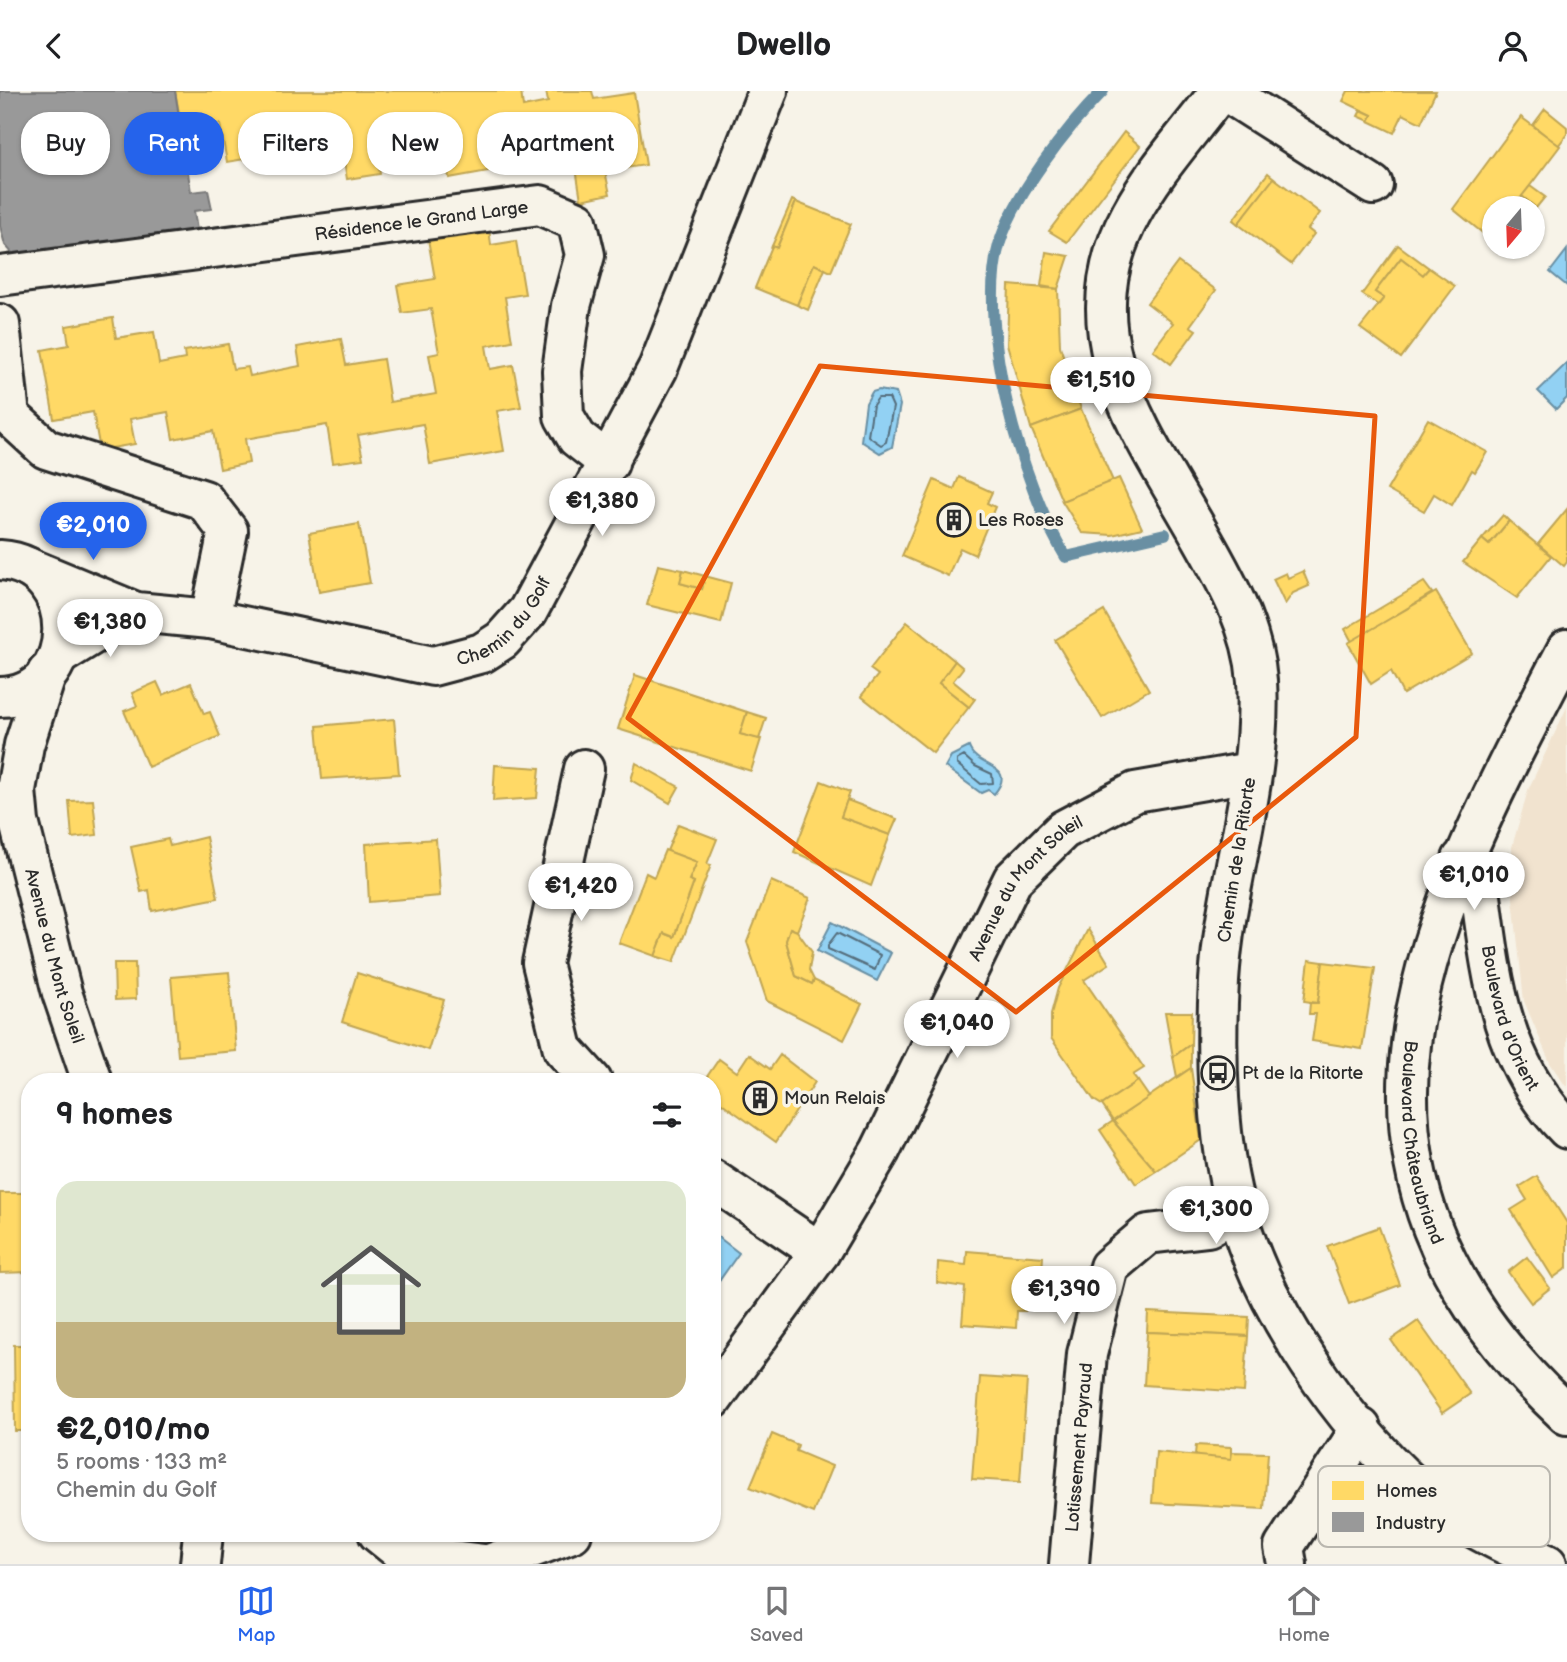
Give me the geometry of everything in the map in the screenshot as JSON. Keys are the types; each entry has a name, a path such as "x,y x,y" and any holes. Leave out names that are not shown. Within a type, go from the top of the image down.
{"street":[{"name":"Chemin du Golf","path":"14,563 136,612 210,619 433,666 482,653 502,640 528,611 658,368 768,91"},
{"name":"Chemin de la Ritorte","path":"1220,91 1152,179 1129,218 1106,284 1104,321 1119,387 1230,589 1247,631 1256,677 1257,725 1219,979 1218,1073 1236,1211 1253,1263 1283,1319 1319,1376 1361,1428 1397,1466"},
{"path":"1225,91 1373,185"},
{"name":"Résidence le Grand Large","path":"0,276 540,205 577,221 585,255 571,306 562,371 564,416 577,438 609,463"},
{"path":"0,324 10,416 46,449 204,500 228,531 210,619"},
{"name":"Avenue du Mont Soleil","path":"14,563 44,579 56,596 63,626 53,665 24,745 8,773 62,993 89,1073"},
{"path":"0,697 29,688 53,665 115,621 136,612"},
{"name":"Boulevard Châteaubriand","path":"1567,649 1462,859 1427,963 1412,1031 1406,1086 1408,1133 1419,1189 1444,1253 1472,1307 1515,1364 1567,1415"},
{"path":"584,769 542,963 563,1049 585,1073"},
{"name":"Avenue du Mont Soleil","path":"721,1388 820,1252 880,1151 1013,879 1063,830 1135,792 1251,772"},
{"name":"Boulevard d'Orient","path":"1462,859 1476,867 1496,1002 1512,1045 1534,1089 1567,1129"},
{"path":"721,1185 820,1252"},
{"name":"Lotissement Payraud","path":"1069,1564 1087,1355 1109,1267 1148,1234 1208,1227 1236,1211"},
{"path":"1336,1466 1361,1428"},
{"path":"1287,1564 1284,1547 1318,1494"},
{"path":"200,1564 202,1542"},
{"path":"389,1542 404,1554 484,1564"},
{"path":"489,1564 574,1544"},
{"name":"Chemin de la Ritorte","path":"1515,1547 1547,1564"}],"highlighted area":[{"path":"820,366 1375,416 1356,737 1016,1012 628,718"}],"shaded area":[{"path":"1567,707 1567,1088 1550,1063 1524,1001 1513,899 1512,847 1528,790"}],"water":[{"path":"1567,250 1567,286 1550,272"},
{"path":"1567,363 1567,398 1556,409 1538,391"},
{"path":"879,390 896,393 900,405 892,447 880,453 861,441 866,403 872,392"},
{"path":"969,747 973,754 1002,777 994,794 988,790 981,793 945,767 951,756"},
{"path":"832,922 891,953 877,981 817,951"},
{"path":"721,1239 739,1253 721,1278"}],"building: Homes":[{"path":"175,91 521,91 523,107 548,102 546,91 592,91 594,99 634,93 637,112 477,112 477,173 449,178 448,175 463,175 463,112 367,112 367,175 373,175 347,179 346,175 353,175 353,112 238,112 238,160 227,162 224,112 179,112"},
{"path":"1348,91 1436,91 1421,123 1403,114 1394,133 1369,121 1372,115 1343,101"},
{"path":"1545,109 1567,127 1567,134 1558,146 1533,125"},
{"path":"1361,110 1372,115 1369,121 1358,116"},
{"path":"638,117 646,165 638,166"},
{"path":"1521,117 1560,146 1522,196 1482,196 1482,233 1453,209"},
{"path":"1124,132 1140,146 1067,242 1049,231"},
{"path":"1268,173 1274,178 1238,224 1233,220"},
{"path":"577,175 606,175 610,194 581,200"},
{"path":"1274,178 1320,213 1308,229 1314,234 1291,264 1238,224"},
{"path":"1530,186 1544,196 1522,196"},
{"path":"792,200 796,202 777,248 772,246"},
{"path":"796,202 851,224 831,272 814,264 797,305 755,288 772,246 777,248"},
{"path":"489,228 491,245 516,241 525,294 505,297 512,341 486,346 490,369 513,365 521,407 497,411 504,451 430,464 423,424 358,435 363,459 333,463 327,425 245,439 249,463 220,469 213,431 173,439 168,412 130,419 135,444 100,450 93,412 54,419 42,350 69,345 66,326 113,318 116,338 154,332 159,364 185,359 184,351 228,344 233,369 248,367 250,376 300,366 297,347 341,339 346,365 383,359 390,402 436,394 429,355 439,353 431,309 402,313 397,285 435,279 428,239"},
{"path":"1398,245 1429,268 1423,275 1401,258 1375,292 1384,298 1378,305 1362,294"},
{"path":"1046,252 1069,256 1058,289 1041,286"},
{"path":"1401,258 1423,275 1429,268 1455,286 1401,358 1360,328 1384,298 1375,292"},
{"path":"1178,262 1216,290 1190,326 1196,330 1171,364 1153,350 1173,323 1147,303"},
{"path":"814,264 825,269 808,310 797,305"},
{"path":"1009,285 1058,289 1060,346 1081,409 1031,428 1007,344"},
{"path":"1081,409 1113,481 1062,501 1031,428"},
{"path":"1428,419 1487,452 1475,472 1472,470 1452,505 1434,494 1424,511 1387,490"},
{"name":"Les Roses","path":"959,477 992,492 987,503 995,507 975,555 960,548 948,576 902,556 934,480 954,489"},
{"path":"1119,478 1142,528 1112,535 1082,533 1062,501"},
{"path":"1567,509 1567,562 1564,566 1538,544"},
{"path":"1503,515 1509,521 1489,545 1482,539"},
{"path":"1509,521 1551,556 1517,598 1463,562 1482,539 1489,545"},
{"path":"359,524 370,583 319,592 309,533"},
{"path":"658,565 683,570 680,583 702,589 705,576 731,583 721,623 647,605"},
{"path":"683,570 705,576 702,589 680,583"},
{"path":"1303,571 1309,586 1293,593 1285,604 1273,579 1286,573 1288,578"},
{"path":"1424,582 1432,593 1352,642 1345,629"},
{"path":"1436,592 1472,653 1403,694 1391,671 1371,684 1348,643"},
{"path":"1104,611 1149,690 1102,718 1055,640"},
{"path":"907,622 955,661 939,683 969,707 933,753 861,696 878,675 870,669"},
{"path":"955,661 963,668 953,681 975,699 969,707 939,683"},
{"path":"635,675 747,712 740,734 761,739 751,771 618,729"},
{"path":"157,682 163,695 191,683 204,714 210,712 220,736 148,767 124,711 137,706 132,693"},
{"path":"747,712 766,718 759,739 740,734"},
{"path":"394,719 399,774 322,779 317,726"},
{"path":"636,763 679,787 670,803 631,780"},
{"path":"495,765 540,768 537,798 493,801"},
{"path":"821,781 850,792 841,817 890,835 871,886 794,852"},
{"path":"93,800 97,835 72,838 69,801"},
{"path":"847,800 897,819 890,835 841,817"},
{"path":"678,824 717,839 707,864 711,865 674,962 655,956 664,933 674,937 694,882 689,880 697,862 667,851"},
{"path":"206,837 218,898 152,911 149,890 141,892 131,847 168,839 170,846"},
{"path":"436,839 440,896 369,902 366,844"},
{"path":"665,850 697,862 689,880 694,882 674,937 664,933 655,956 619,943 646,873 654,877"},
{"path":"771,881 810,898 797,931 790,928 786,941 796,976 812,984 814,980 862,1004 844,1040 767,1001 747,942"},
{"path":"790,928 797,931 812,952 809,970 814,980 812,984 796,976 786,941"},
{"path":"1088,929 1109,964 1084,980 1144,1068 1133,1075 1138,1081 1102,1105 1094,1100 1051,1038 1051,1014 1058,988"},
{"path":"1309,960 1323,962 1318,1003 1304,1001"},
{"path":"1323,962 1375,968 1362,1049 1312,1041 1316,1014 1309,1014 1310,1003 1318,1003"},
{"path":"114,963 135,963 136,999 115,1000"},
{"path":"229,972 236,1051 178,1056 171,977"},
{"path":"357,973 444,1000 428,1050 342,1022"},
{"path":"1165,1012 1192,1012 1191,1044 1173,1057"},
{"path":"1191,1044 1191,1068 1177,1077 1173,1057"},
{"name":"Moun Relais","path":"749,1054 770,1069 780,1055 815,1082 776,1142 721,1102 721,1073 709,1073 719,1059 737,1072"},
{"path":"1191,1068 1201,1140 1156,1171 1113,1121"},
{"path":"1138,1081 1149,1097 1113,1121 1102,1105"},
{"path":"1113,1121 1156,1171 1136,1184 1100,1130"},
{"path":"1537,1176 1567,1223 1567,1268 1553,1278 1511,1210 1527,1200 1519,1187"},
{"path":"0,1193 21,1193 21,1272 0,1273"},
{"path":"1379,1227 1400,1285 1349,1304 1327,1246"},
{"path":"967,1251 1043,1257 1041,1286 1027,1285 1025,1311 1017,1311 1016,1328 962,1324 965,1287 937,1283 938,1262 966,1265"},
{"path":"1527,1257 1550,1288 1531,1303 1508,1272"},
{"path":"1027,1285 1037,1286 1037,1294 1026,1293"},
{"path":"1148,1312 1249,1317 1248,1336 1147,1332"},
{"path":"1418,1321 1470,1394 1442,1413 1391,1340"},
{"path":"1147,1332 1248,1336 1244,1392 1144,1385"},
{"path":"14,1345 21,1345 21,1431 15,1431"},
{"path":"980,1377 1027,1380 1020,1482 972,1479"},
{"path":"772,1434 798,1445 796,1451 832,1466 813,1513 750,1487"},
{"path":"1196,1445 1231,1447 1231,1459 1200,1458 1195,1454"},
{"path":"1156,1452 1231,1459 1232,1452 1268,1453 1264,1509 1152,1503"}],"building: Industry":[{"path":"0,91 175,91 178,112 124,112 124,175 188,175 191,192 208,190 212,209 194,211 198,237 26,262 14,255 5,245 0,226"}],"waterway":[{"path":"1103,91 1043,163 1006,226 999,245 993,279 998,361 1019,449 1050,527 1066,557 1165,534"}],"place":[{"name":"Les Roses","path":"954,520"},
{"name":"Pt de la Ritorte","path":"1218,1073"},
{"name":"Moun Relais","path":"760,1098"}]}
